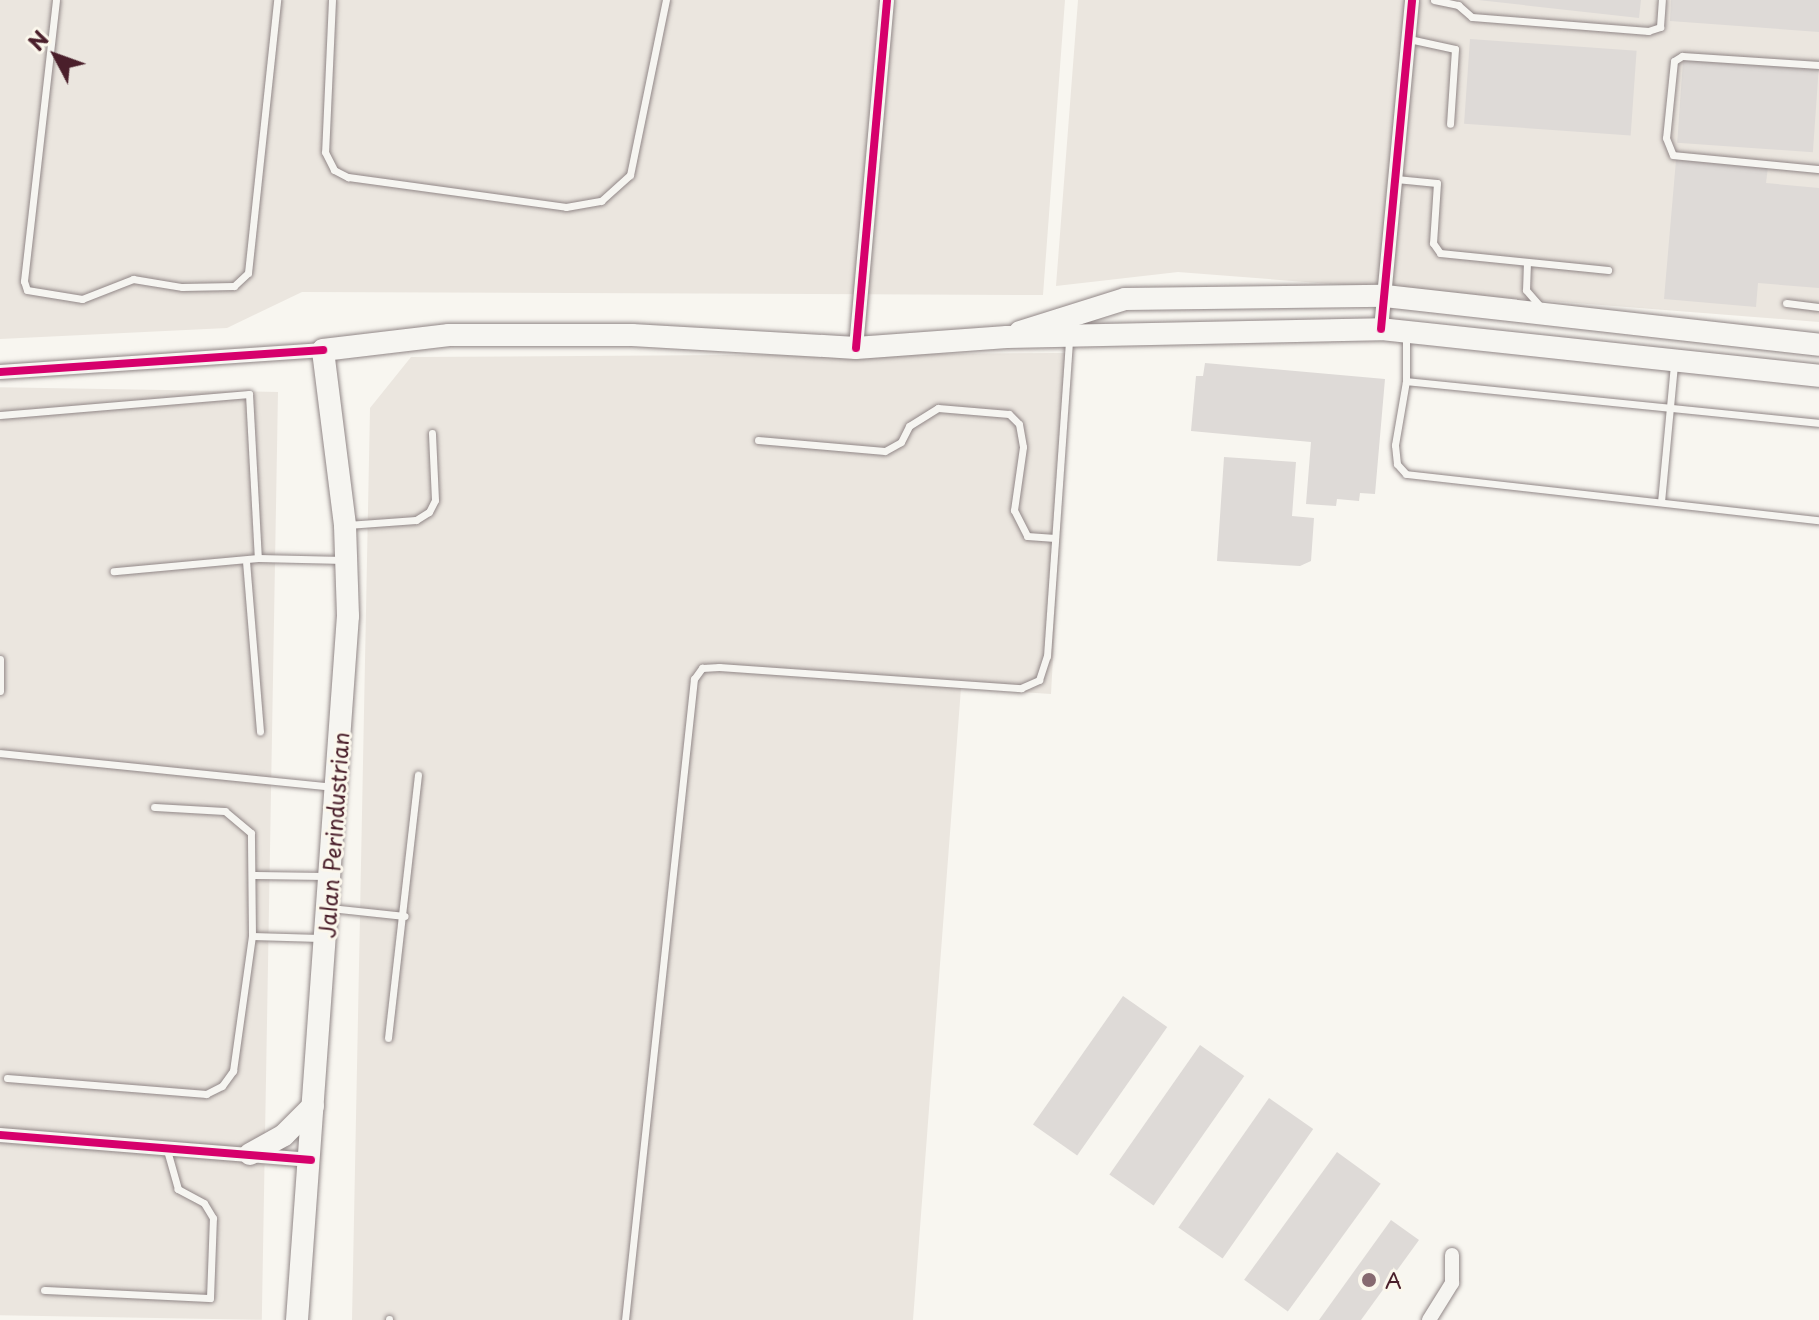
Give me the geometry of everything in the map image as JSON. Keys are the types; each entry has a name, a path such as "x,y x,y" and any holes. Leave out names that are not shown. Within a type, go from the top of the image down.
{"main road":[{"path":"1007,337 1068,313 1125,299 1385,296 1819,345"},
{"path":"323,350 449,335 632,335 856,348 1007,337 1381,329 1674,363 1819,376"},
{"name":"Jalan Perindustrian","path":"297,1320 311,1160 348,616 345,525 323,350"},
{"path":"250,1154 284,1135 313,1106"}],"street":[{"path":"856,348 887,0"},
{"path":"1381,329 1412,0"},
{"path":"0,372 323,350"},
{"path":"0,1135 311,1160"},
{"path":"1429,1320 1452,1283 1452,1255"}],"lane":[{"path":"56,0 24,281 27,290 82,299 133,279 182,287 234,286 248,273 277,0"},
{"path":"332,0 325,152 334,170 348,177 566,207 601,201 630,175 666,0"},
{"path":"1434,0 1458,2 1472,17 1648,31 1660,27 1662,0"},
{"path":"1409,39 1455,49 1450,124"},
{"path":"1819,65 1682,56 1674,61 1666,138 1673,155 1819,169"},
{"path":"1396,179 1437,183 1433,243 1440,253 1608,270"},
{"path":"1527,262 1526,290 1554,315"},
{"path":"1786,303 1819,307"},
{"path":"625,1320 694,679 702,668 719,667 1021,688 1039,680 1047,656 1069,337 1068,313"},
{"path":"1406,334 1406,381 1395,445 1397,464 1406,474 1819,520"},
{"path":"1661,502 1674,363"},
{"path":"1406,381 1819,423"},
{"path":"0,415 249,394 258,558"},
{"path":"758,440 885,451 901,442 909,426 938,408 1009,414 1019,424 1023,447 1014,510 1027,536 1055,538"},
{"path":"345,525 416,520 429,512 435,500 432,433"},
{"path":"114,571 258,558 346,560"},
{"path":"246,561 260,731"},
{"path":"0,659 0,691"},
{"path":"0,753 335,787"},
{"path":"388,1038 405,916 418,775"},
{"path":"7,1078 206,1094 222,1086 236,1059 252,936 255,875 251,833 239,818 225,811 154,807"},
{"path":"255,875 330,876"},
{"path":"328,908 405,916"},
{"path":"252,936 326,938"},
{"path":"44,1290 210,1298 213,1218 204,1203 178,1189 167,1148"}],"shaded area":[{"path":"0,0 1065,0 1043,295 302,292 227,328 0,339"},
{"path":"1078,0 1819,0 1819,322 1178,272 1056,286"},
{"path":"1070,353 1051,694 961,688 913,1320 352,1320 370,408 411,357"},
{"path":"0,387 278,392 262,1320 0,1315"}],"building":[{"path":"1478,0 1641,0 1639,18"},
{"path":"1671,0 1819,0 1819,32 1670,21"},
{"path":"1470,39 1637,51 1631,135 1464,124"},
{"path":"1683,60 1819,69 1813,152 1677,143"},
{"path":"1676,160 1768,167 1766,183 1819,188 1819,288 1758,283 1756,307 1664,299"},
{"path":"1205,363 1385,379 1375,494 1360,493 1359,501 1337,499 1336,506 1306,504 1311,442 1191,431 1196,376 1203,376"},
{"path":"1224,457 1296,462 1292,516 1314,518 1311,561 1300,566 1217,561"},
{"path":"1123,996 1167,1027 1077,1156 1033,1125"},
{"path":"1200,1045 1244,1076 1154,1205 1109,1174"},
{"path":"1269,1098 1313,1129 1223,1258 1178,1227"},
{"path":"1337,1152 1381,1184 1288,1312 1244,1280"},
{"name":"A","path":"1391,1220 1419,1240 1361,1320 1319,1320"}],"cycle path":[{"path":"856,348 887,0"},
{"path":"1381,329 1412,0"},
{"path":"0,372 323,350"},
{"path":"0,1135 311,1160"}],"place":[{"name":"A","path":"1369,1280"}]}
